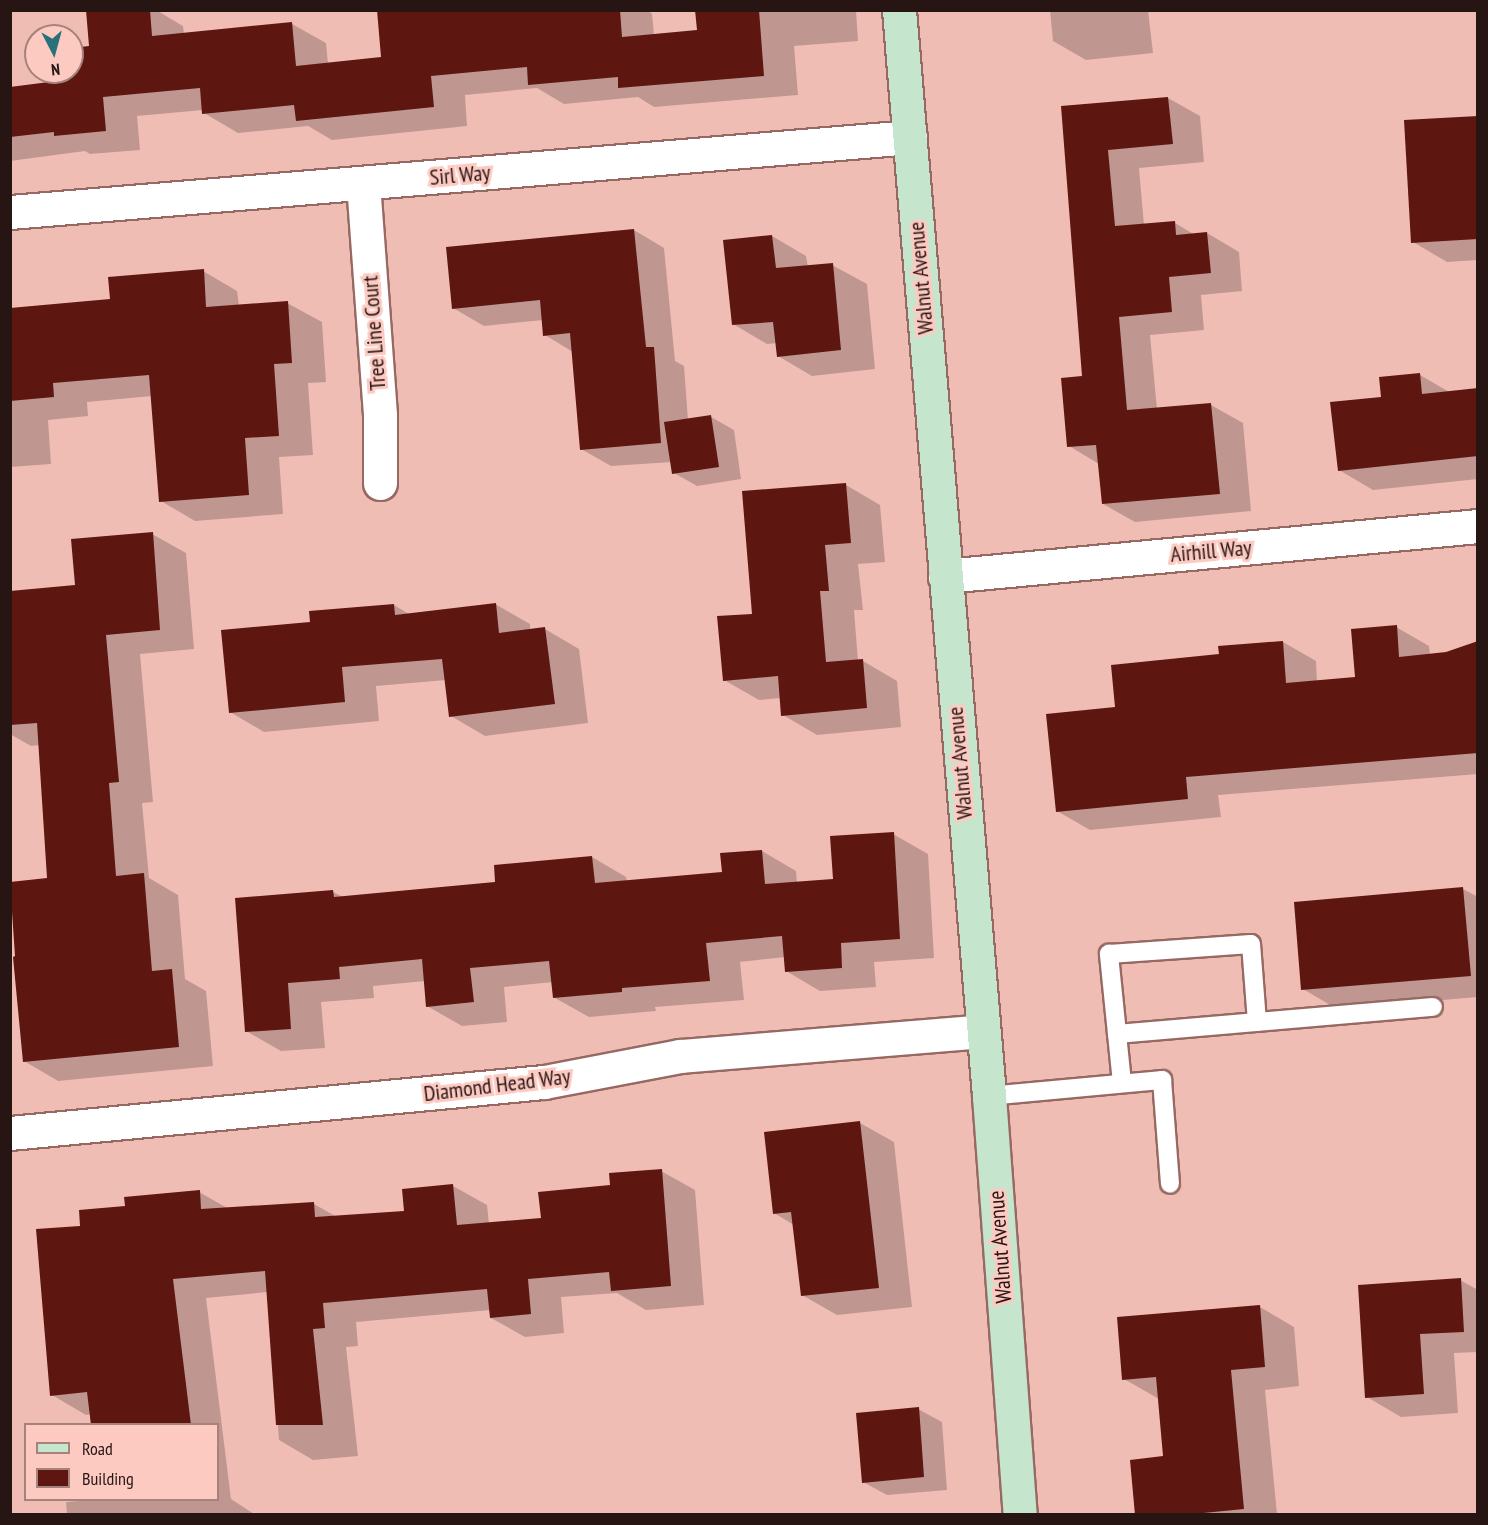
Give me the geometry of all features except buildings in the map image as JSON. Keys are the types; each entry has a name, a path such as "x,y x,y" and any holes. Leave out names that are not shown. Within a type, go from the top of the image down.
{"street":[{"name":"Walnut Avenue","path":"899,10 981,1031 989,1096 1020,1515"},
{"name":"Sirl Way","path":"10,212 909,137"},
{"name":"Tree Line Court","path":"363,183 380,415 380,483"},
{"name":"Airhill Way","path":"945,576 1478,526"},
{"name":"Diamond Head Way","path":"10,1133 544,1082 680,1056 981,1031"}],"lane":[{"path":"1122,1083 1109,954 1251,944 1257,1022"},
{"path":"1116,1034 1433,1007"},
{"path":"989,1096 1162,1080 1170,1184"}]}
